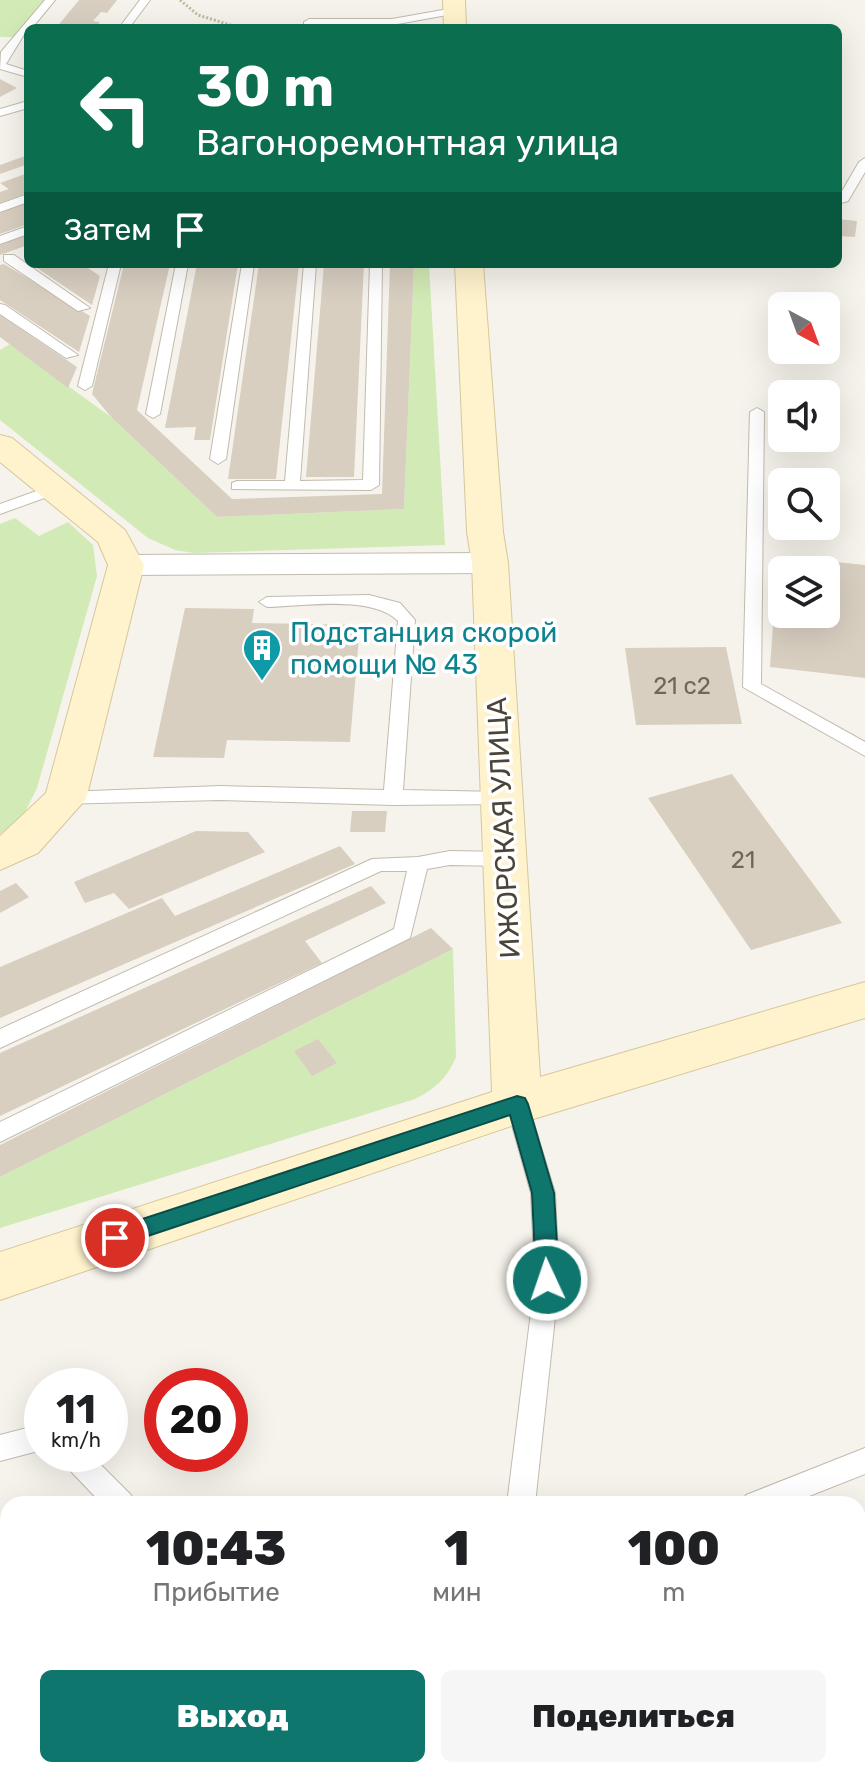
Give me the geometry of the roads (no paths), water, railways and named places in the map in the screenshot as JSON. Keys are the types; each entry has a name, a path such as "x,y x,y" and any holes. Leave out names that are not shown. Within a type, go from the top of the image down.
{"street":[{"name":"ИЖОРСКАЯ УЛИЦА","path":"469,268 485,532 490,563 517,1104"},
{"path":"0,445 113,537 126,565 65,799 23,842 0,855"},
{"path":"126,565 490,563"},
{"path":"0,1276 517,1104 865,1000"}],"lane":[{"path":"27,24 50,0"},
{"path":"127,24 145,0"},
{"path":"397,24 454,13"},
{"path":"24,28 3,50 0,66 24,73"},
{"path":"0,113 24,105"},
{"path":"842,201 865,162"},
{"path":"0,208 24,199"},
{"path":"0,240 24,231"},
{"path":"4,260 24,252"},
{"path":"4,260 83,308"},
{"path":"85,386 114,268"},
{"path":"153,414 181,268"},
{"path":"218,459 247,268"},
{"path":"292,486 310,268"},
{"path":"237,486 371,485 376,268"},
{"path":"0,308 71,355"},
{"path":"757,412 752,687 865,750"},
{"path":"0,509 56,489"},
{"path":"267,602 369,600 394,607 407,620 393,798"},
{"path":"65,799 220,793 502,799"},
{"path":"0,1039 379,864 418,864 450,858 505,859"},
{"path":"0,1133 403,933 418,864"},
{"path":"517,1104 543,1193 547,1280 522,1496"},
{"path":"0,1448 24,1442"},
{"path":"776,1496 865,1461"},
{"path":"90,1472 113,1496"}],"place":[{"name":"Подстанция скорой помощи № 43","path":"262,682"}]}
